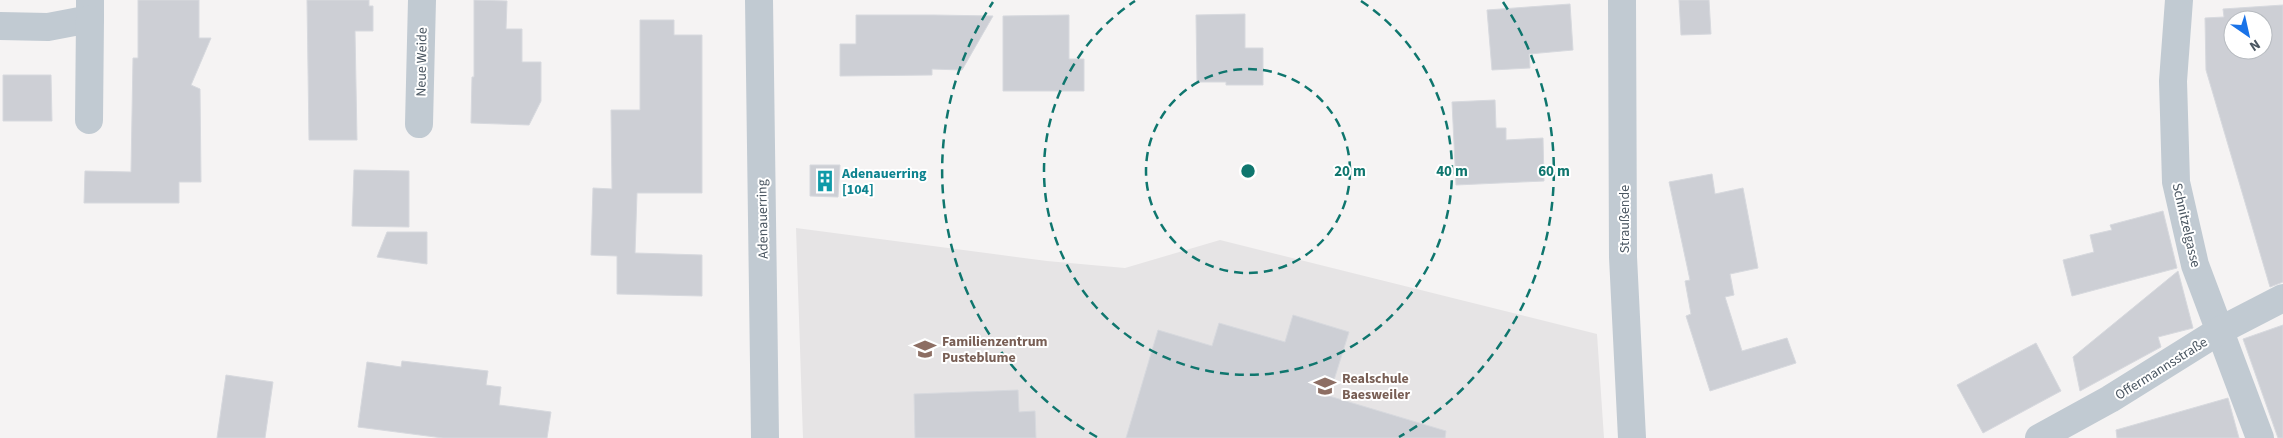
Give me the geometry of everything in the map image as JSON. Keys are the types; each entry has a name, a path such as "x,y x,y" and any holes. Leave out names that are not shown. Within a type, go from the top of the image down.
{"street":[{"name":"Neue Weide","path":"419,124 422,0"},
{"name":"Adenauerring","path":"759,0 765,438"},
{"name":"Straußende","path":"1622,0 1623,257 1632,438"},
{"name":"Schnitzelgasse","path":"2179,0 2173,81 2176,182 2195,265 2260,438"},
{"path":"0,26 48,27 90,9 89,120"},
{"name":"Offermannsstraße","path":"2039,438 2110,399 2219,331 2283,298"}],"shaded area":[{"name":"Realschule Baesweiler","path":"796,228 1047,261 1125,268 1220,240 1597,334 1604,438 803,438"}],"building":[{"path":"138,0 199,0 199,38 211,38 191,85 200,89 201,182 179,182 179,203 84,203 85,171 131,172 133,58 138,58"},
{"path":"307,0 369,0 369,6 373,6 373,31 355,31 357,140 309,140"},
{"path":"474,0 507,1 506,29 522,29 522,62 541,62 541,101 529,125 471,123 472,77 474,77"},
{"path":"1679,0 1709,0 1711,34 1681,35"},
{"path":"1570,4 1573,50 1529,54 1530,68 1492,70 1487,10"},
{"path":"2283,5 2283,282 2270,287 2206,70 2205,18 2223,17 2223,60 2273,60 2273,10 2223,10"},
{"path":"1245,14 1245,48 1263,48 1263,85 1226,85 1226,82 1197,82 1196,15"},
{"path":"856,15 993,16 962,70 932,69 932,75 840,76 840,44 856,44"},
{"path":"1069,15 1069,59 1084,59 1084,91 1003,91 1003,16"},
{"path":"640,20 674,20 674,35 702,35 702,193 637,193 635,253 702,255 702,296 617,294 617,256 591,255 593,188 612,189 611,110 640,110"},
{"path":"3,75 51,75 52,121 3,121"},
{"path":"1495,100 1496,128 1506,128 1506,140 1543,138 1544,181 1456,185 1452,102"},
{"name":"Adenauerring [104]","path":"810,165 840,165 838,197 810,196"},
{"path":"354,170 409,171 409,227 352,226"},
{"path":"1712,174 1715,194 1743,188 1758,268 1730,274 1734,295 1725,297 1742,351 1787,338 1796,363 1710,391 1686,316 1691,314 1685,281 1690,280 1669,182"},
{"path":"2163,211 2177,268 2072,296 2063,260 2094,252 2090,235 2112,230 2110,225"},
{"path":"387,232 427,232 427,264 377,257"},
{"path":"2178,271 2193,328 2158,337 2161,347 2080,391 2073,357"},
{"path":"1293,315 1349,332 1329,396 1446,431 1445,438 1126,438 1158,330 1212,346 1219,323 1285,342"},
{"path":"2283,325 2283,438 2278,438 2243,339"},
{"path":"2036,343 2061,391 1983,433 1957,385"},
{"path":"402,361 488,371 486,385 501,387 499,405 551,412 547,438 443,438 358,427 367,362 401,367"},
{"path":"226,375 273,382 265,438 217,438"},
{"path":"1018,390 1019,412 1035,411 1036,438 915,438 914,394"},
{"path":"2228,398 2239,438 2117,438 2116,430"}],"place":[{"name":"Adenauerring [104]","path":"825,181"},
{"name":"Familienzentrum Pusteblume","path":"925,349"},
{"name":"Realschule Baesweiler","path":"1325,386"}]}
